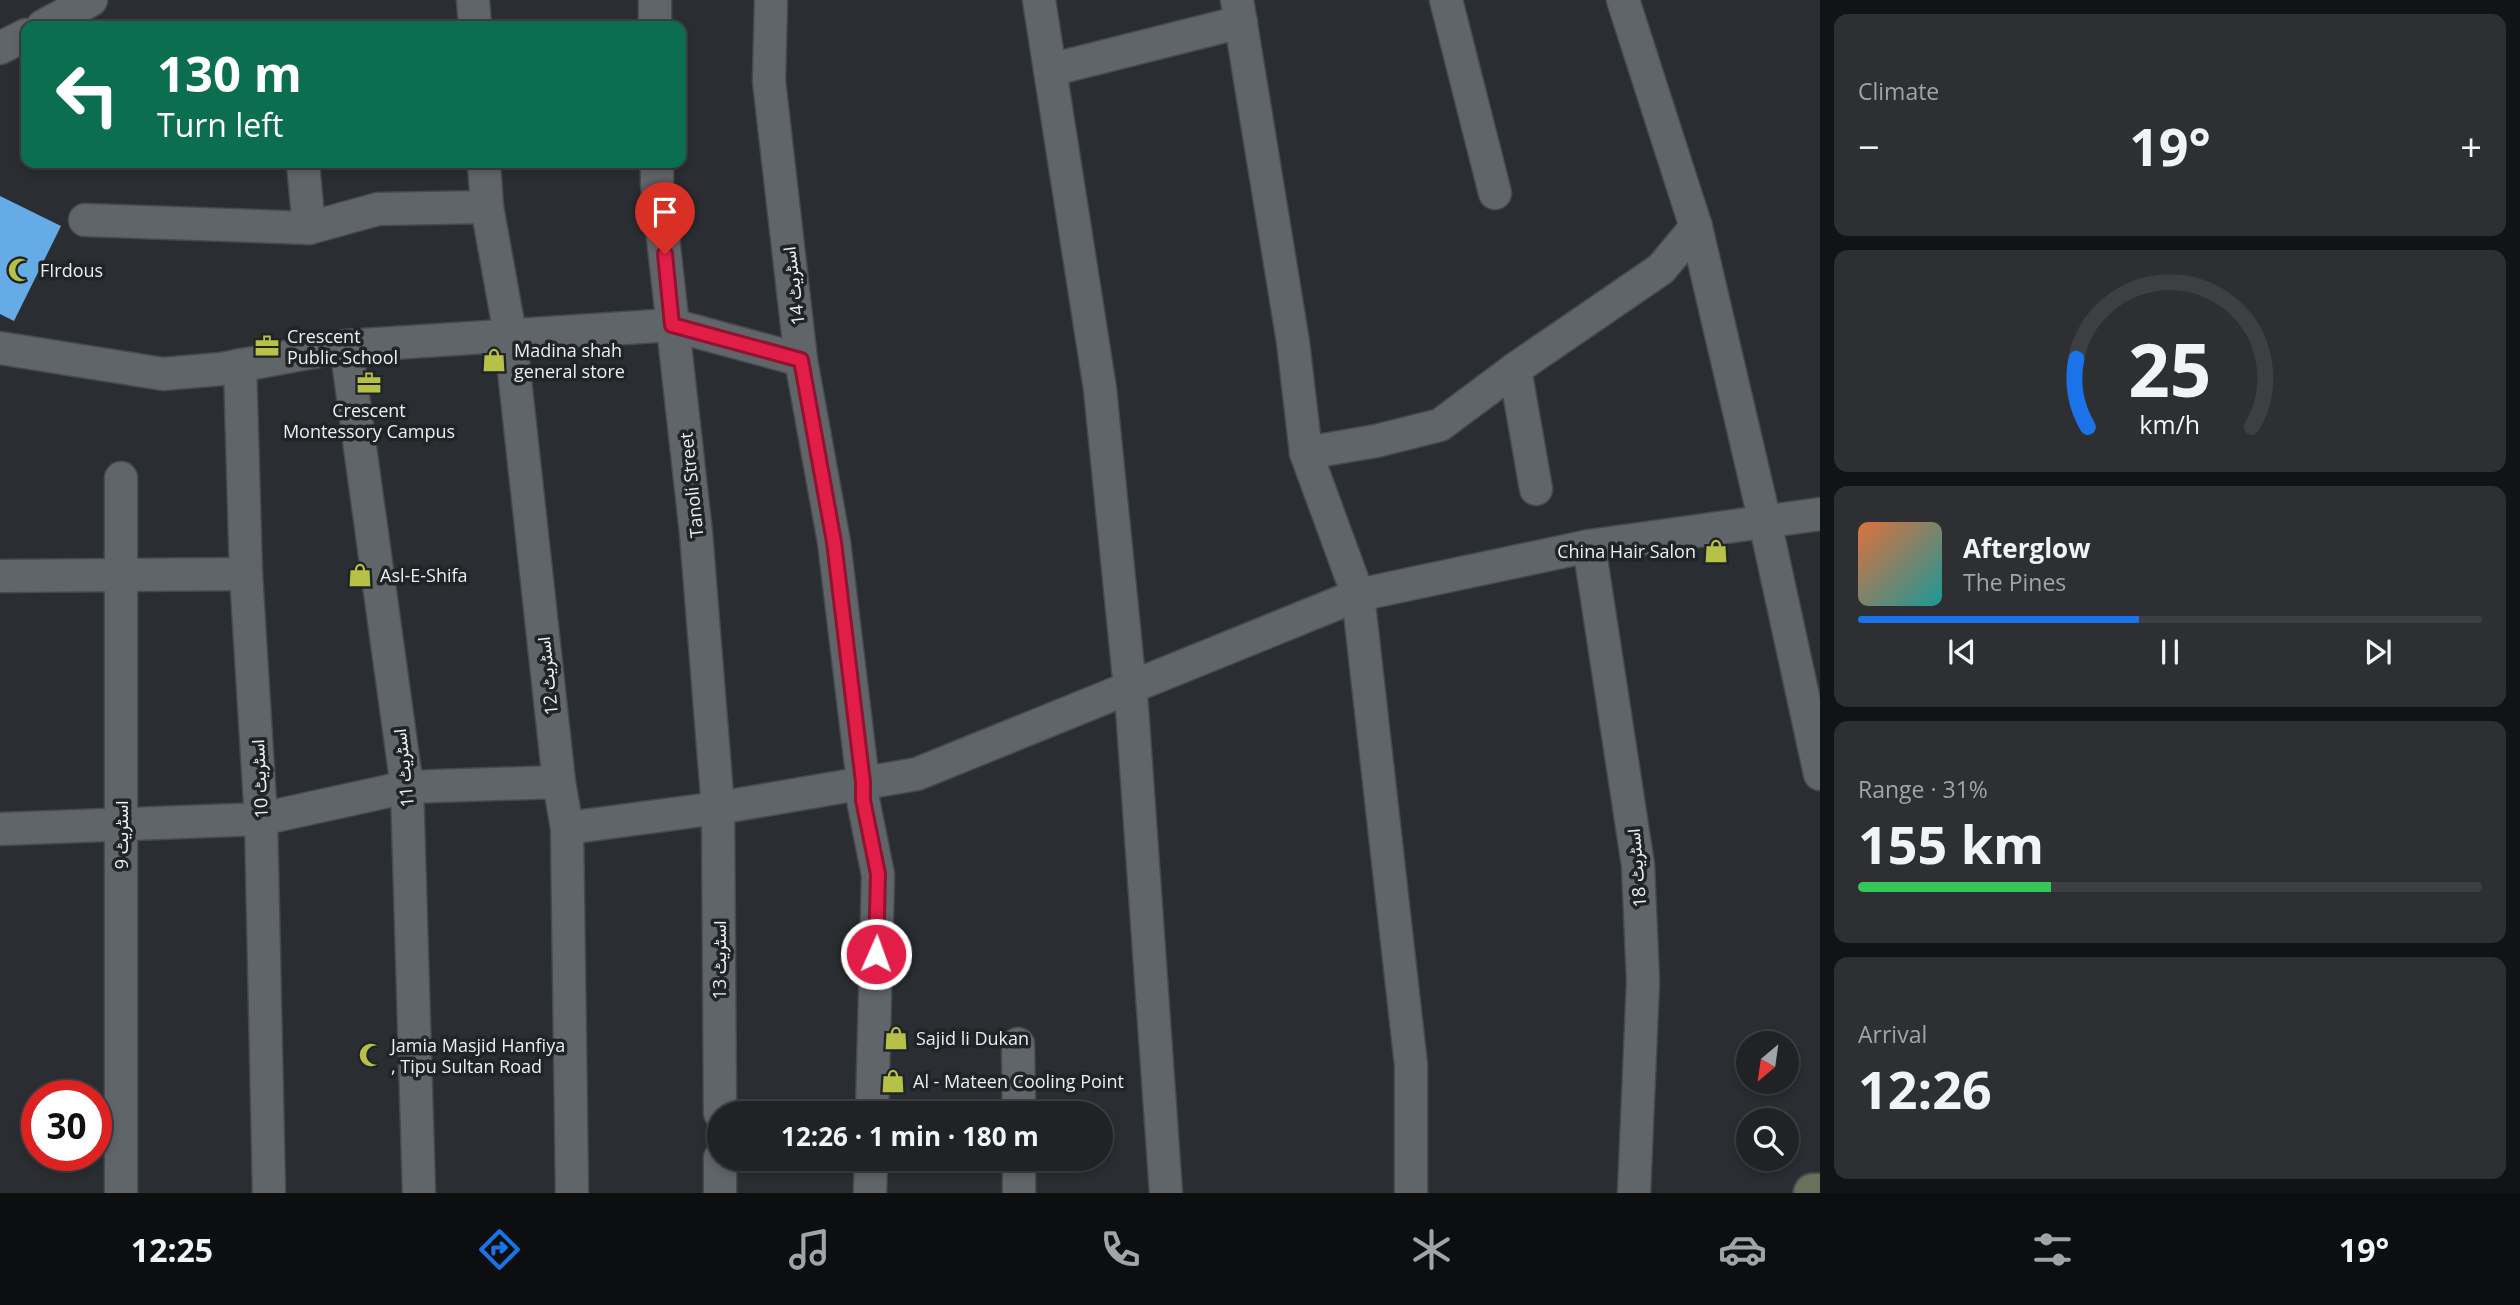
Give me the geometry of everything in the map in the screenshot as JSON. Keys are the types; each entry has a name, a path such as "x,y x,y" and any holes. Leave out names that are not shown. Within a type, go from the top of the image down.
{"street":[{"path":"52,21 91,0"},
{"path":"473,0 475,21"},
{"path":"655,0 655,21"},
{"name":"اسٹریٹ 14","path":"771,0 769,81 801,360 834,542 863,800 878,874 872,1101"},
{"path":"1039,0 1100,389 1130,686 1166,1193"},
{"path":"1446,0 1495,193"},
{"path":"1623,0 1696,227 1820,774"},
{"path":"1050,70 1239,11 1293,342 1306,453 1359,595 1410,1065 1411,1193"},
{"path":"0,48 21,38"},
{"path":"303,168 309,228"},
{"name":"اسٹریٹ 12","path":"484,168 487,207 510,334 559,782 567,828 572,1193"},
{"name":"Tanoli Street","path":"657,168 696,533 718,808"},
{"path":"85,220 309,228 378,209 487,207"},
{"path":"1306,453 1376,441 1440,425 1514,369 1661,269 1696,227"},
{"path":"0,348 163,374 221,369 346,346 672,325 801,360"},
{"name":"اسٹریٹ 11","path":"346,346 407,788 419,1193"},
{"name":"اسٹریٹ 10","path":"240,365 246,574 261,819 269,1193"},
{"path":"1514,369 1536,489"},
{"name":"اسٹریٹ 9","path":"121,478 121,1193"},
{"path":"567,828 718,808 917,774 1359,595 1589,547 1820,514"},
{"name":"اسٹریٹ 18","path":"1589,547 1638,864 1643,981 1634,1193"},
{"path":"0,576 246,574"},
{"path":"0,829 261,819 407,788 559,782"},
{"name":"اسٹریٹ 13","path":"718,808 720,1101"},
{"path":"1018,1044 1018,1101"},
{"path":"720,1171 720,1193"},
{"path":"870,1193 871,1171"},
{"path":"1019,1171 1019,1193"},
{"path":"1813,1193 1820,1193"}],"building":[{"name":"FIrdous","path":"0,196 61,226 14,321 0,314"}],"place":[{"name":"FIrdous","path":"20,270"},
{"name":"Crescent Public School","path":"267,346"},
{"name":"Madina shah general store","path":"494,360"},
{"name":"Crescent Montessory Campus","path":"369,383"},
{"name":"China Hair Salon","path":"1716,551"},
{"name":"Asl-E-Shifa","path":"360,575"},
{"name":"Sajid li Dukan","path":"896,1038"},
{"name":"Jamia Masjid Hanfiya , Tipu Sultan Road","path":"371,1055"},
{"name":"Al - Mateen Cooling Point","path":"893,1081"}],"route":[{"path":"665,254 672,325 801,360 834,542 863,800 878,874 876,954"}]}
